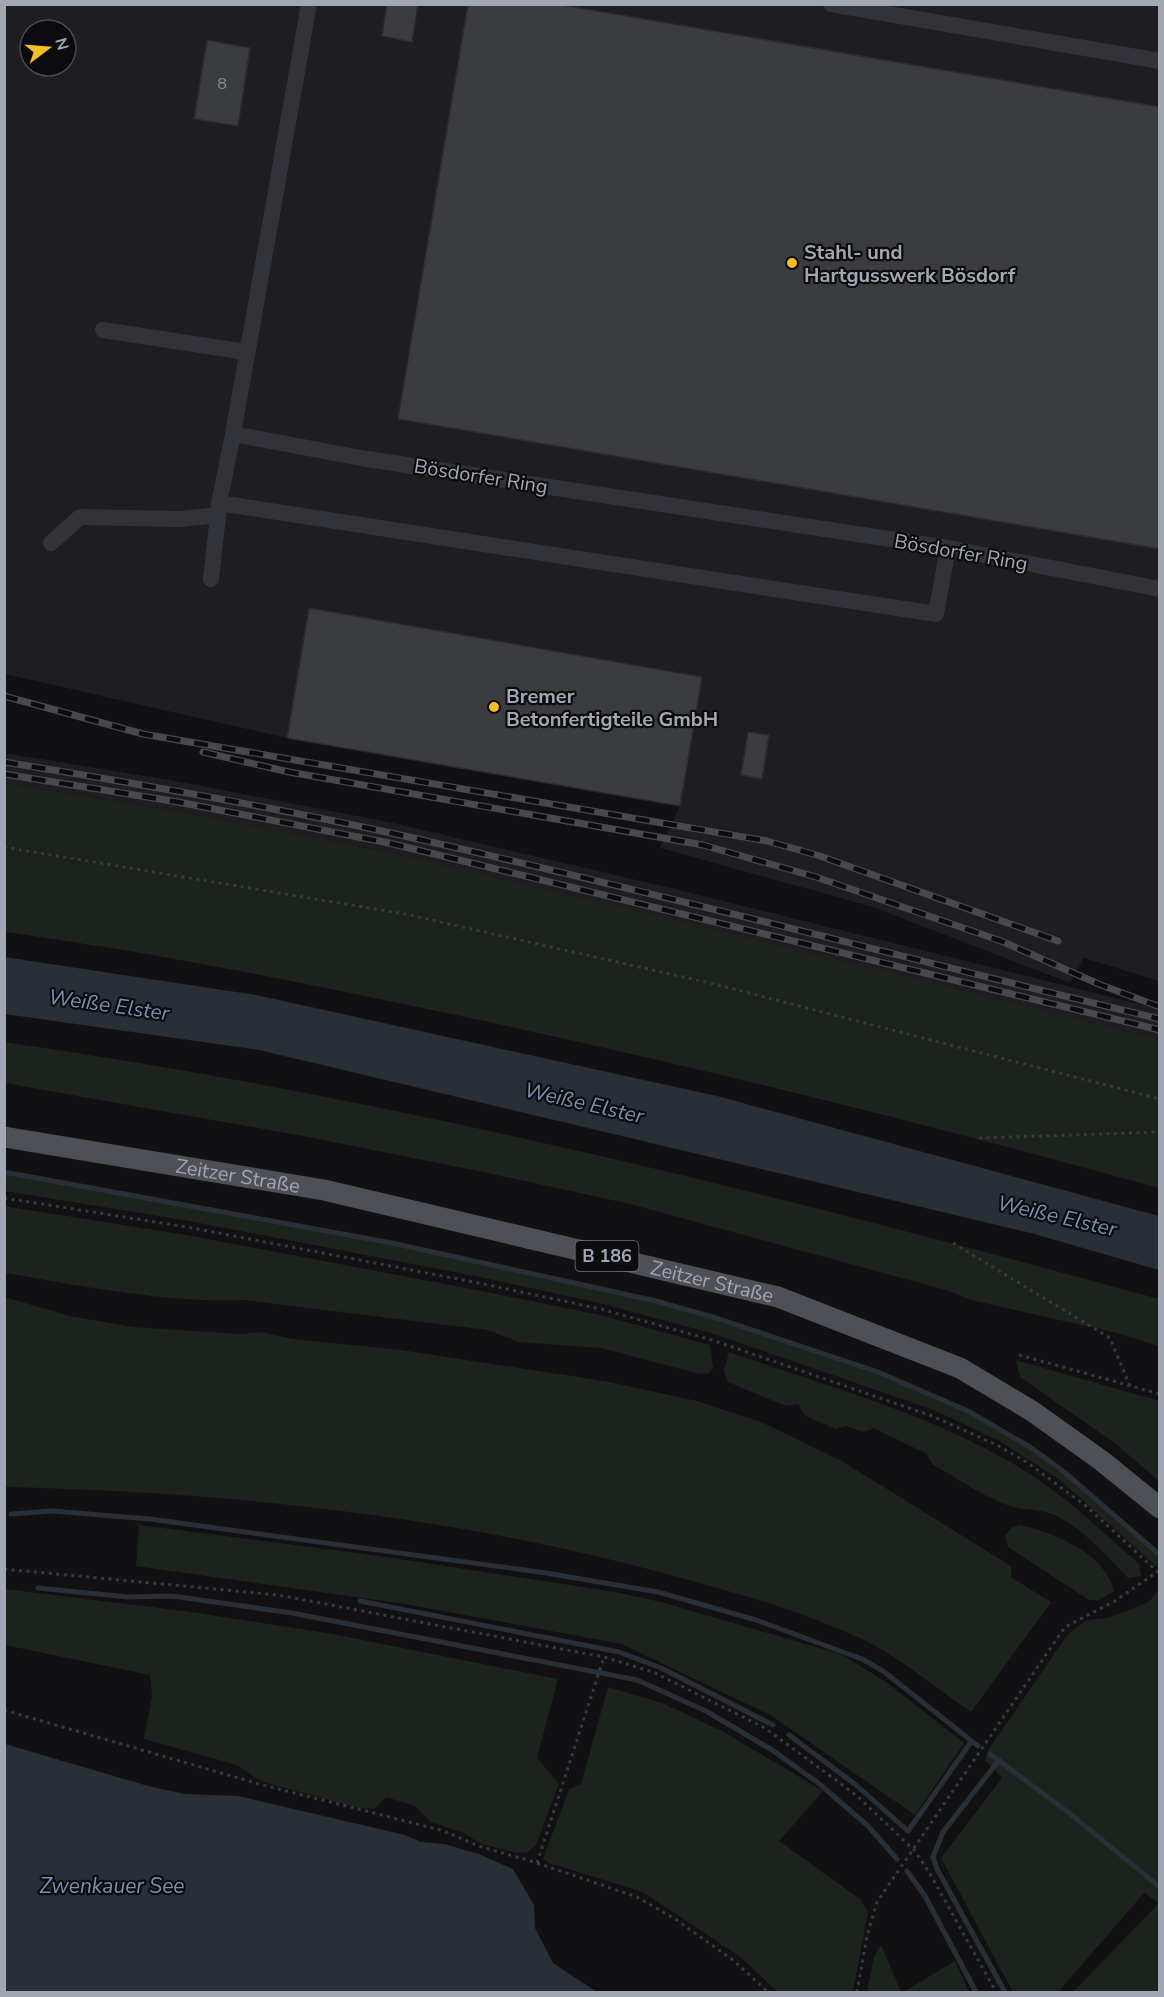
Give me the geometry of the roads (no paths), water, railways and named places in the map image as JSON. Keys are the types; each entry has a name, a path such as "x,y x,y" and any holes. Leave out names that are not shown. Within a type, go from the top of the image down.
{"main road":[{"name":"Zeitzer Straße","path":"4,1137 324,1190 778,1297 960,1368 1041,1417 1102,1461 1160,1508"}],"street":[{"path":"211,579 219,509 309,4"},
{"path":"831,4 1160,61"},
{"path":"103,330 246,352"},
{"name":"Bösdorfer Ring","path":"233,434 362,458 948,548 1160,589"},
{"path":"51,543 80,517 179,519 219,509 936,614 948,548"}],"water":[{"name":"Weiße Elster","path":"4,957 256,995 717,1096 1159,1216 1159,1270 1031,1233 259,1050 5,1014"},
{"name":"Zwenkauer See","path":"5,1744 148,1786 184,1794 238,1796 405,1835 421,1842 444,1844 479,1854 513,1869 534,1905 535,1928 553,1963 597,1992 5,1992"}],"waterway":[{"path":"4,1172 392,1243 656,1301 716,1318 878,1372 968,1411 1030,1447 1063,1471 1160,1555"},
{"path":"11,1514 52,1511 150,1519 546,1573 658,1592 756,1620 862,1659 883,1671 978,1746"},
{"path":"38,1588 128,1597 172,1596 292,1613 637,1680 706,1711 772,1750 817,1782 868,1826 897,1859"},
{"path":"360,1601 619,1652 661,1668 773,1725"},
{"path":"789,1735 856,1785 908,1831 971,1742"},
{"path":"990,1754 1069,1813 1160,1887"},
{"path":"999,1760 943,1832 933,1857 937,1869 1005,1992"},
{"path":"907,1871 925,1896 976,1992"}],"railway":[{"path":"4,696 143,734 767,841 820,856 1058,941"},
{"path":"203,752 289,772 703,845 816,877 1001,941 1101,985 1160,1007"},
{"path":"4,762 198,795 391,833 1160,1019"},
{"path":"4,774 178,802 389,843 1160,1030"}],"place":[{"name":"Stahl- und Hartgusswerk Bösdorf","path":"792,263"},
{"name":"Bremer Betonfertigteile GmbH","path":"494,707"}]}
